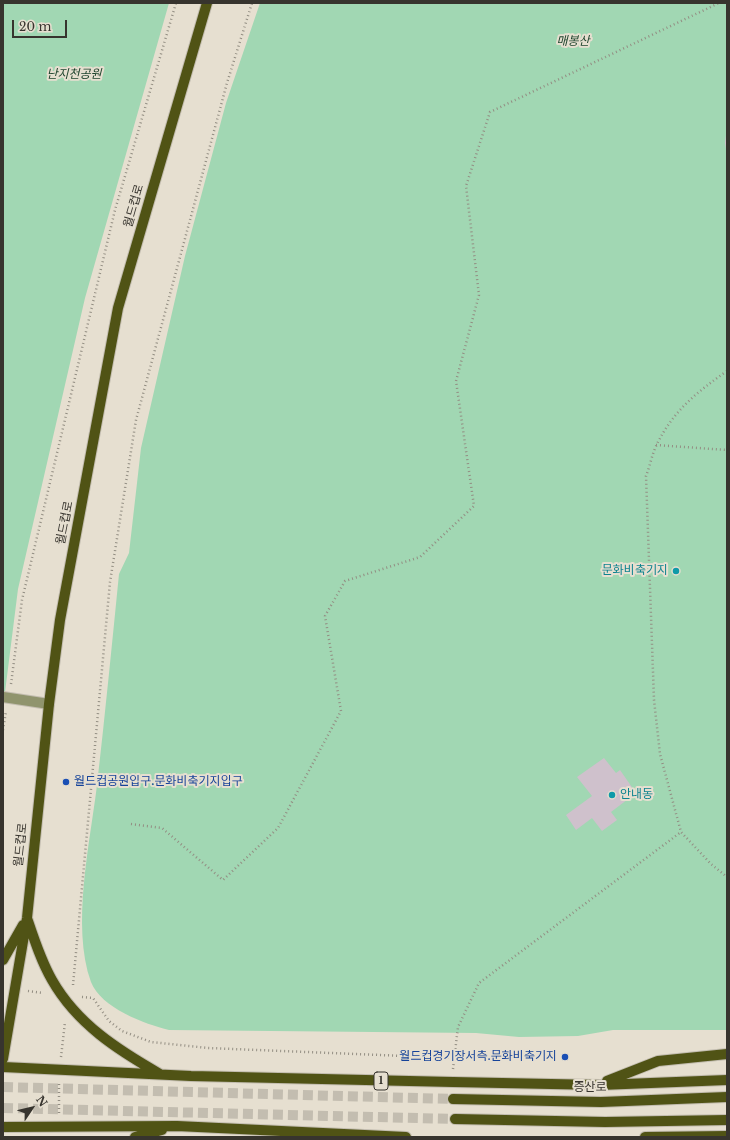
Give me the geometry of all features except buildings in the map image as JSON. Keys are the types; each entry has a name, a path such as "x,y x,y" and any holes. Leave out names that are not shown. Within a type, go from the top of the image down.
{"main road":[{"name":"월드컵로","path":"3,1059 27,918 49,704 60,620 118,308 207,3"},
{"path":"27,918 52,981 87,1024 106,1041 161,1075"},
{"path":"3,960 27,918"},
{"path":"600,1084 658,1061 727,1054"},
{"name":"1","path":"3,1067 161,1075 600,1084 727,1080"},
{"name":"증산로","path":"453,1099 601,1102 727,1097"},
{"path":"454,1119 605,1122 727,1120"},
{"path":"134,1137 177,1126"},
{"path":"3,1127 177,1126 406,1137"},
{"path":"645,1137 727,1136"}],"lane":[{"path":"6,697 49,704"}],"path":[{"path":"3,730 6,697 22,600 111,226 176,3"},
{"path":"59,1127 59,1070 110,582 136,420 227,83 252,3"},
{"path":"131,824 162,828 223,880 278,828 341,711 325,616 345,581 420,557 474,506 456,381 479,295 466,186 490,112 719,3"},
{"path":"727,371 699,390 675,413 656,445 646,476 654,700 660,754 681,832 711,864 727,877"},
{"path":"656,445 727,450"},
{"path":"14,990 67,998 93,998 109,1021 122,1031 151,1042 208,1048 454,1058 458,1027 479,983 681,832"}],"green space":[{"name":"난지천공원","path":"3,3 169,3 85,298 18,589 3,708"},
{"name":"매봉산","path":"260,3 727,3 727,1030 613,1030 578,1036 519,1037 476,1033 169,1030 148,1024 125,1014 104,1000 96,991 91,982 85,960 82,910 106,706 119,574 129,553 141,448 185,256 226,103"}],"tunnel":[{"path":"3,1087 453,1099"},
{"path":"3,1108 455,1119"}],"place":[{"name":"문화비축기지","path":"676,571"},
{"name":"월드컵공원입구.문화비축기지입구","path":"66,782"},
{"name":"안내동","path":"612,795"},
{"name":"월드컵경기장서측.문화비축기지","path":"565,1057"}]}
